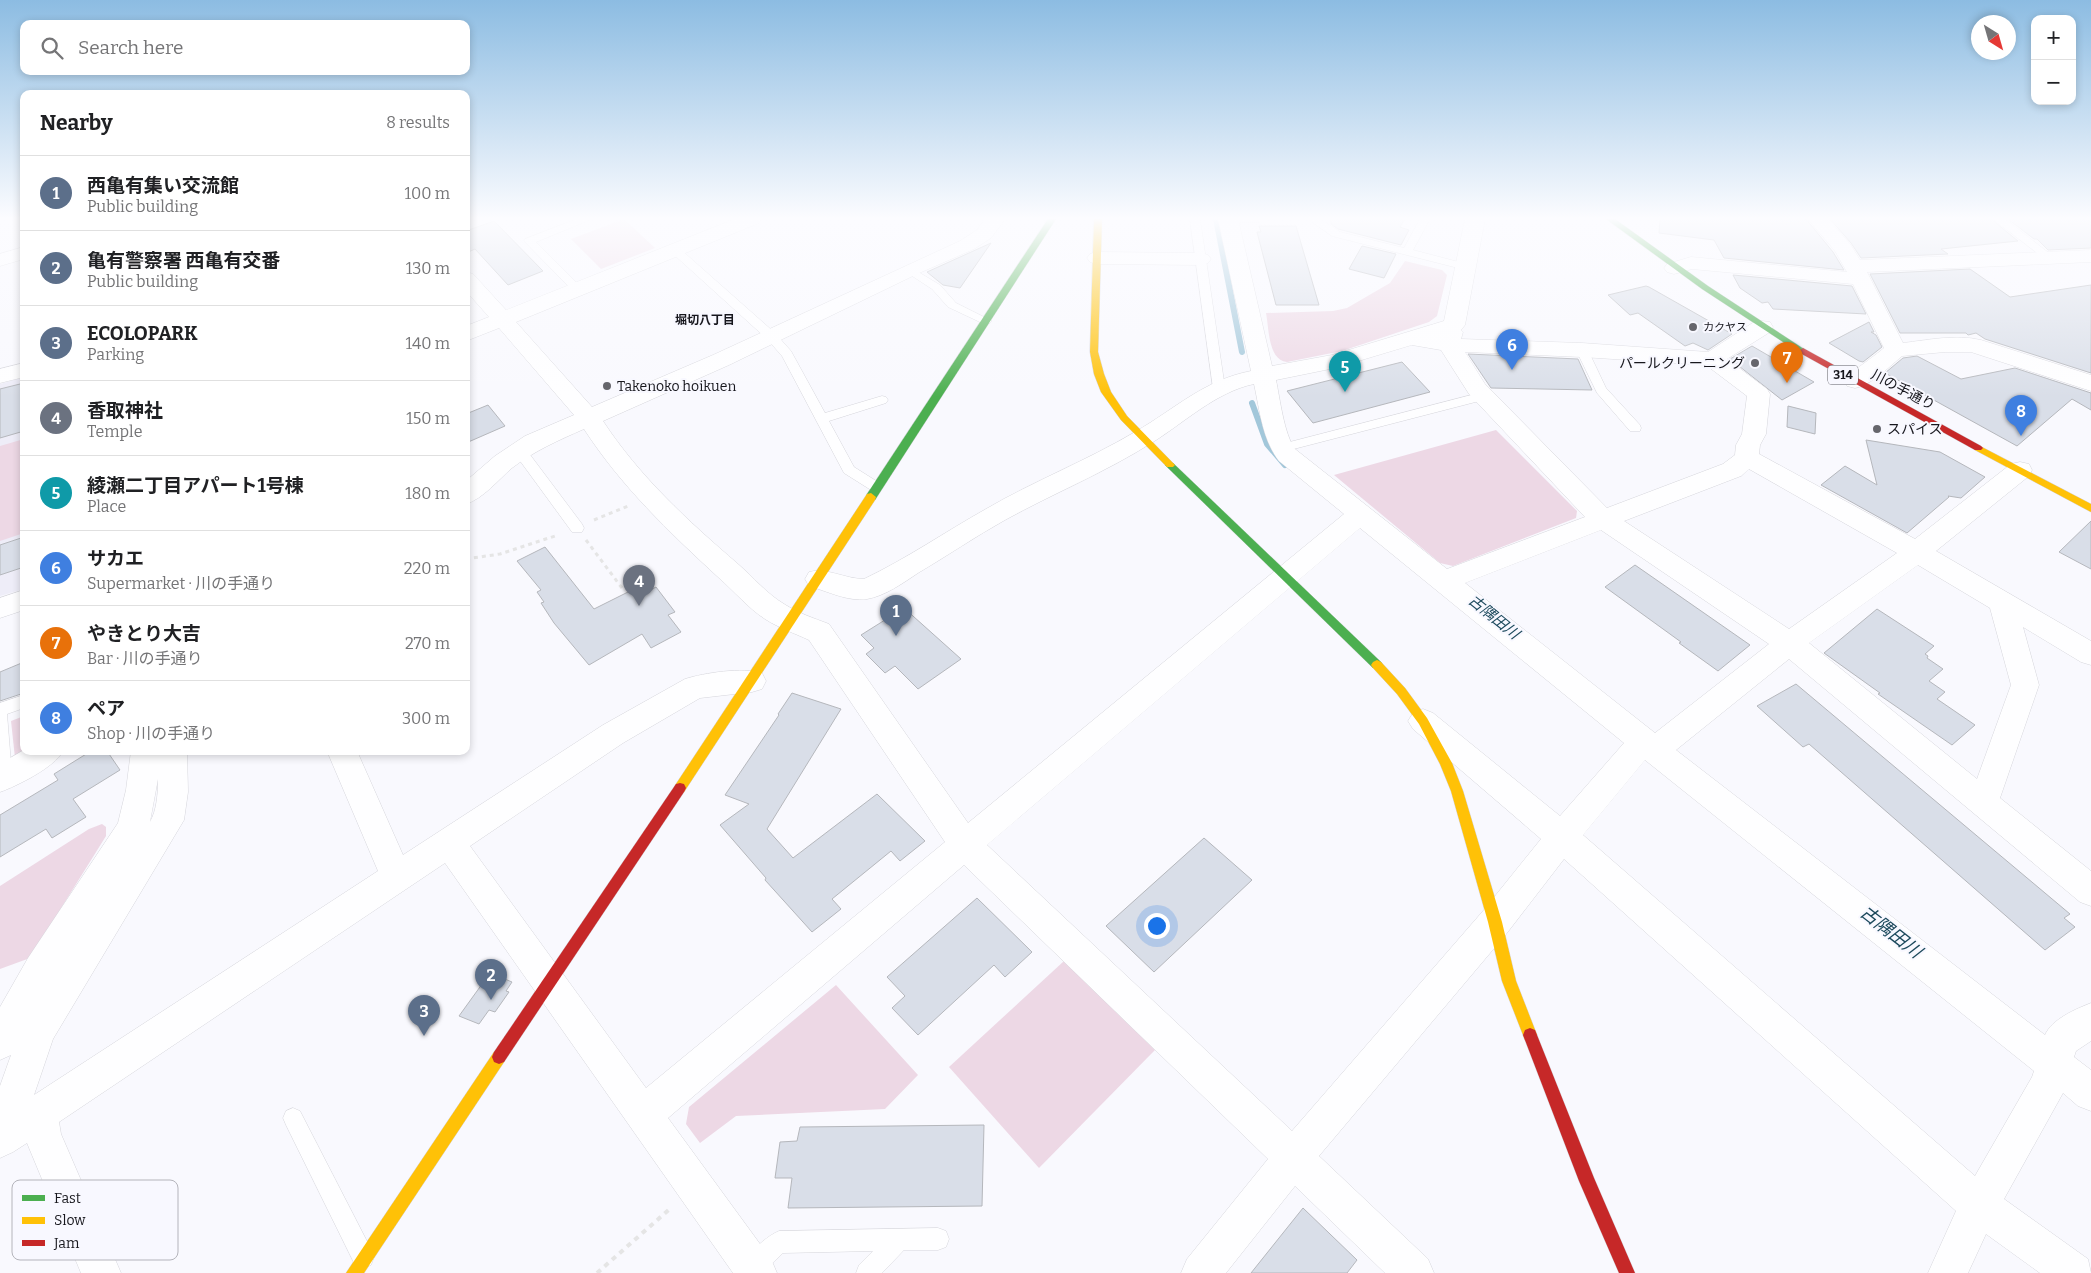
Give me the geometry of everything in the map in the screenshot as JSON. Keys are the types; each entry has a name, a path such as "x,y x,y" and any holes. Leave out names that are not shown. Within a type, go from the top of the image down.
{"street":[{"path":"470,332 603,278"},
{"path":"470,491 504,462 533,442 771,336 892,278"},
{"path":"358,1266 752,681 1014,278"},
{"path":"1096,278 1094,352 1097,372 1116,407 1142,438 1286,575 1378,666 1401,691 1423,721 1446,763 1457,791 1495,922 1509,982 1586,1181 1627,1273"},
{"path":"1241,278 1263,376 1282,448 1287,455 1649,746 2091,1093"},
{"path":"1463,278 1451,335 1483,396 1602,519 1789,643 2091,890"},
{"name":"川の手通り","path":"1690,278 1762,327 1855,382 2091,508"},
{"path":"1860,278 1896,350"},
{"path":"470,283 589,418 604,443 649,497 772,610 791,621 819,632 964,844 1414,1273"},
{"path":"1712,358 1762,327"},
{"path":"818,579 852,589 867,589 888,579 996,514 1075,475 1142,438 1219,388 1235,381 1335,361 1412,338 1451,335 1582,350 1712,358 1759,394 1754,434 1748,445 1747,458 1732,470 1443,581"},
{"path":"1855,382 1896,350 1945,345 1973,345 2091,384"},
{"path":"0,376 20,371"},
{"path":"1747,458 1917,552 2091,654"},
{"path":"1201,1273 1294,1157 1495,922 1562,837 1649,746 1917,552 2020,470"},
{"path":"644,1114 1360,514"},
{"path":"0,608 20,601"},
{"path":"1981,801 1989,789 2025,685 2002,602"},
{"path":"17,1127 613,734 695,687 752,681"},
{"path":"1423,721 1562,837 1980,1205 2074,1273"},
{"path":"2,778 41,755"},
{"path":"0,1042 40,970 133,828 145,755"},
{"path":"17,1127 16,1092 38,1030 168,820 173,792 172,755"},
{"path":"344,755 397,877"},
{"path":"449,843 755,1270"},
{"path":"1948,1273 1980,1205 2048,1085 2061,1040 2091,1020"},
{"path":"17,1127 43,1135 62,1180"},
{"path":"96,1260 101,1273"}],"lane":[{"path":"566,278 577,289"},
{"path":"706,278 771,336 787,354 849,470 876,488"},
{"path":"923,278 936,287 952,305 986,321"},
{"path":"1204,278 1219,388"},
{"path":"1582,350 1600,390 1635,428"},
{"path":"1282,448 1483,396"},
{"path":"821,419 882,400"},
{"path":"520,451 577,528"},
{"path":"0,710 20,702"},
{"path":"0,717 2,778"},
{"path":"293,1118 358,1266"},
{"path":"755,1270 779,1242 938,1239"},
{"path":"867,1273 899,1240"}],"path":[{"path":"577,528 622,588"},
{"path":"597,1273 695,1186"}],"shaded area":[{"path":"1393,278 1446,278 1437,316 1429,322 1342,351 1287,362 1276,356 1270,342 1266,313 1333,311 1347,308 1390,283"},
{"path":"20,378 20,590 0,596 0,384"},
{"path":"1496,430 1577,511 1576,518 1453,566 1440,563 1334,475"},
{"path":"20,440 20,534 0,541 0,446"},
{"path":"20,718 20,754 15,758 11,721"},
{"path":"102,824 106,827 106,836 30,958 0,969 0,886 89,829"},
{"path":"1064,961 1155,1050 1039,1168 949,1067"},
{"path":"836,985 918,1075 885,1109 736,1116 700,1143 686,1124 689,1107"}],"building":[{"path":"502,278 524,278 508,285"},
{"path":"935,278 967,278 960,288 943,285"},
{"path":"1269,278 1311,278 1319,305 1276,305"},
{"path":"1735,278 1770,278 1852,286 1866,314 1773,309 1768,302 1762,303 1740,288"},
{"path":"1872,278 1983,278 2010,297 2091,285 2091,373 1985,339 1976,333 1968,335 1966,333 1900,333"},
{"path":"1646,286 1732,334 1708,350 1693,343 1685,346 1638,313 1630,315 1608,295"},
{"path":"1869,322 1874,332 1871,332 1876,335 1882,347 1863,362 1829,343"},
{"path":"1752,346 1814,382 1782,400 1730,359"},
{"path":"1468,354 1578,359 1592,390 1491,388"},
{"path":"1917,356 1961,379 2015,368 2091,393 2091,410 2072,399 2017,446 1885,373 1903,358"},
{"path":"1402,362 1430,392 1313,423 1287,391"},
{"path":"20,384 20,432 0,438 0,389"},
{"path":"488,405 505,426 470,441 470,412"},
{"path":"1788,406 1816,413 1815,434 1787,427"},
{"path":"1866,440 1940,452 1985,477 1961,498 1948,496 1907,533 1821,485 1845,466 1877,485"},
{"path":"2091,521 2091,569 2059,552"},
{"path":"20,538 20,568 0,575 0,545"},
{"path":"545,547 594,609 642,585 647,592 656,587 675,612 668,615 681,632 651,648 642,634 589,665 554,623 541,603 544,602 537,592 541,590 517,561"},
{"path":"1635,565 1750,645 1718,671 1605,587"},
{"path":"904,608 961,659 918,689 895,666 885,673 866,654 874,648 861,635"},
{"path":"1877,609 1934,646 1925,654 1928,656 1927,658 1943,669 1929,681 1945,692 1937,699 1975,725 1952,745 1878,694 1880,693 1824,653"},
{"path":"20,664 20,694 0,701 0,672"},
{"path":"1796,684 2070,914 2064,918 2075,927 2045,950 1809,744 1803,747 1757,706"},
{"path":"792,693 841,709 767,829 793,858 877,794 925,841 900,861 891,851 832,899 841,909 812,932 765,880 766,878 720,825 749,804 725,795"},
{"path":"85,755 110,755 120,770 73,799 86,817 52,838 46,829 0,857 0,815 58,780 54,774"},
{"path":"1204,838 1252,880 1154,972 1106,926"},
{"path":"977,898 1032,952 1005,977 994,965 918,1035 892,1008 905,996 887,977"},
{"path":"490,973 512,982 506,991 509,992 495,1012 489,1010 479,1024 459,1016"},
{"path":"984,1125 982,1206 788,1208 792,1178 775,1178 780,1142 797,1141 800,1127"},
{"path":"1303,1208 1357,1260 1347,1273 1251,1273"}],"waterway":[{"name":"古隅田川","path":"1228,278 1242,352"},
{"name":"古隅田川","path":"1252,403 1267,444 1285,465"}],"traffic: fast":[{"path":"871,497 1013,278"},
{"path":"1691,278 1803,351"},
{"path":"1170,465 1377,665"}],"traffic: slow":[{"path":"1096,278 1094,352 1099,374 1106,392 1124,418 1170,465"},
{"path":"1978,448 2091,508"},
{"path":"680,788 871,497"},
{"path":"1377,665 1401,691 1423,721 1446,763 1457,791 1495,922 1509,981 1530,1035"},
{"path":"354,1273 499,1057"}],"traffic: jam":[{"path":"1803,351 1978,448"},
{"path":"499,1057 680,788"},
{"path":"1530,1035 1587,1181 1627,1273"}],"place":[{"name":"カクヤス","path":"1693,327"},
{"name":"パールクリーニング","path":"1755,363"},
{"name":"サカエ","path":"1512,370"},
{"name":"やきとり大吉","path":"1787,383"},
{"name":"Takenoko hoikuen","path":"607,386"},
{"name":"綾瀬二丁目アパート1号棟","path":"1345,392"},
{"name":"スパイス","path":"1877,429"},
{"name":"ペア","path":"2021,436"},
{"name":"香取神社","path":"639,606"},
{"name":"西亀有集い交流館","path":"896,636"},
{"name":"亀有警察署 西亀有交番","path":"491,1000"},
{"name":"ECOLOPARK","path":"424,1036"}],"district":[{"name":"堀切八丁目","path":"705,320"}]}
